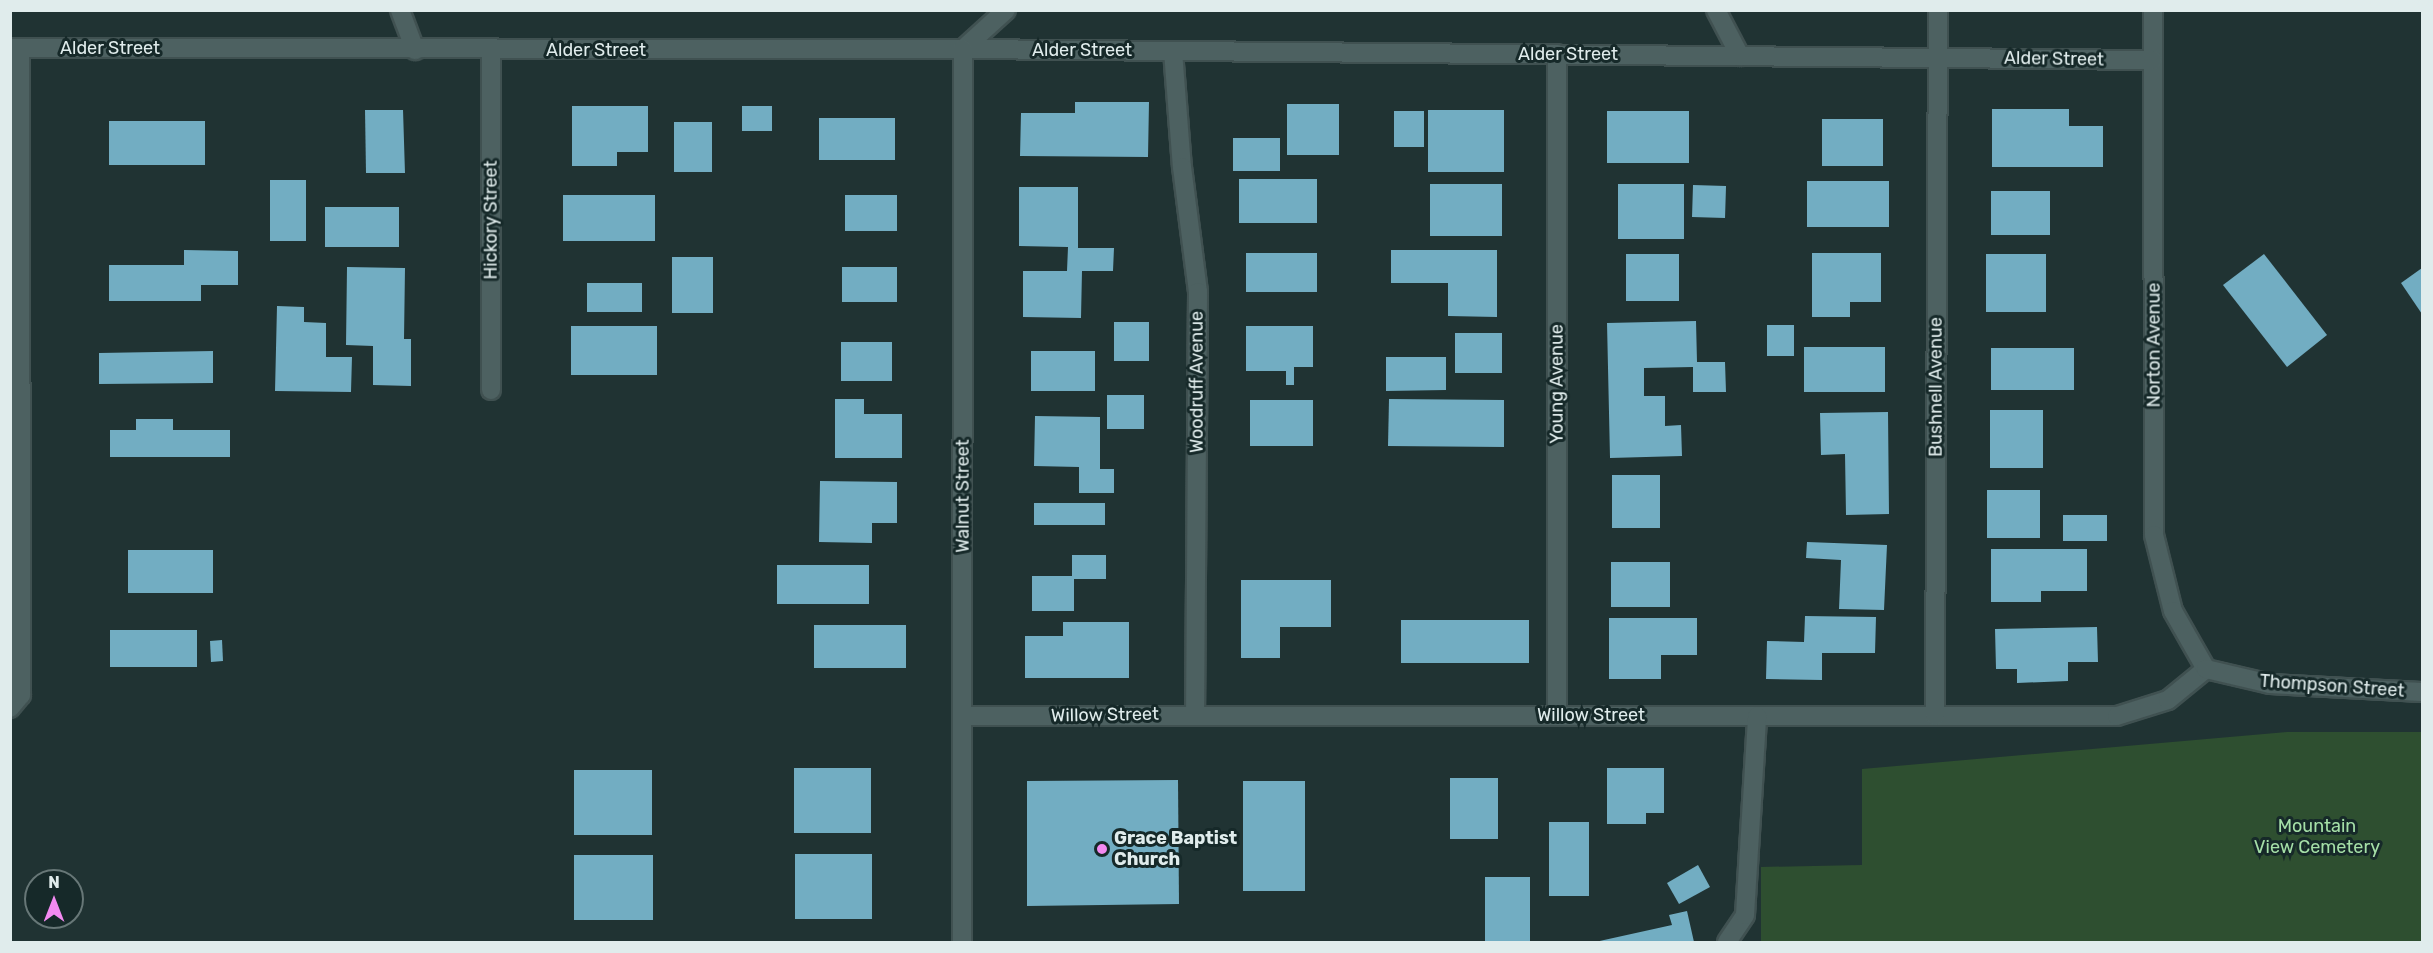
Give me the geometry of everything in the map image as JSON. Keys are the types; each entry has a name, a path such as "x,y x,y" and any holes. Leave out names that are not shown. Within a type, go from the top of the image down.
{"street":[{"path":"400,10 415,51"},
{"path":"963,49 1006,10"},
{"path":"1716,10 1740,56"},
{"name":"Bushnell Avenue","path":"1935,716 1938,10"},
{"name":"Norton Avenue","path":"2153,10 2154,535 2173,611 2206,669"},
{"path":"10,708 21,695 15,48"},
{"name":"Alder Street","path":"15,48 415,51 963,49 2153,60"},
{"name":"Walnut Street","path":"962,942 963,49"},
{"name":"Hickory Street","path":"490,50 491,390"},
{"name":"Woodruff Avenue","path":"1173,51 1182,166 1198,292 1195,714"},
{"name":"Young Avenue","path":"1557,54 1557,715"},
{"name":"Willow Street","path":"962,716 1195,714 2117,716 2168,700 2206,669"},
{"name":"Thompson Street","path":"2206,669 2270,684 2422,692"},
{"path":"1727,942 1745,915 1757,716"}],"green space":[{"name":"Mountain View Cemetery","path":"2287,732 2422,732 2422,942 1761,942 1761,867 1862,865 1862,769"}],"building":[{"path":"1075,102 1149,102 1148,157 1020,156 1021,113 1075,113"},
{"path":"1287,104 1339,104 1339,155 1287,155"},
{"path":"572,106 648,106 648,152 617,152 617,166 572,166"},
{"path":"742,106 772,106 772,131 742,131"},
{"path":"1992,109 2069,109 2069,126 2103,126 2103,167 1992,167"},
{"path":"365,110 403,110 405,173 366,173"},
{"path":"1428,110 1504,110 1504,172 1428,172"},
{"path":"1394,111 1424,111 1424,147 1394,147"},
{"path":"1607,111 1689,111 1689,163 1607,163"},
{"path":"819,118 895,118 895,160 819,160"},
{"path":"1822,119 1883,119 1883,166 1822,166"},
{"path":"109,121 205,121 205,165 109,165"},
{"path":"674,122 712,122 712,172 674,172"},
{"path":"1233,138 1280,138 1280,171 1233,171"},
{"path":"1239,179 1317,179 1317,223 1239,223"},
{"path":"270,180 306,180 306,241 270,241"},
{"path":"1807,181 1889,181 1889,227 1807,227"},
{"path":"1430,184 1502,184 1502,236 1430,236"},
{"path":"1618,184 1684,184 1684,239 1618,239"},
{"path":"1693,185 1726,186 1725,218 1692,217"},
{"path":"1019,187 1078,187 1078,248 1114,248 1113,271 1082,271 1081,318 1023,317 1023,271 1067,271 1068,247 1019,246"},
{"path":"1991,191 2050,191 2050,235 1991,235"},
{"path":"563,195 655,195 655,241 563,241"},
{"path":"845,195 897,195 897,231 845,231"},
{"path":"325,207 399,207 399,247 325,247"},
{"path":"184,250 238,251 238,285 201,285 201,301 109,301 109,265 184,265"},
{"path":"1391,250 1497,250 1497,317 1448,316 1448,283 1391,283"},
{"path":"1246,253 1317,253 1317,292 1246,292"},
{"path":"1812,253 1881,253 1881,302 1850,302 1850,317 1812,317"},
{"path":"1626,254 1679,254 1679,301 1626,301"},
{"path":"1986,254 2046,254 2046,312 1986,312"},
{"path":"2264,254 2327,335 2287,367 2223,285"},
{"path":"672,257 713,257 713,313 672,313"},
{"path":"347,267 405,268 404,339 411,339 411,386 373,385 373,346 346,345"},
{"path":"842,267 897,267 897,302 842,302"},
{"path":"2422,268 2422,314 2401,283"},
{"path":"587,283 642,283 642,312 587,312"},
{"path":"277,306 304,307 304,322 326,323 326,357 352,357 351,392 275,391"},
{"path":"1696,321 1697,362 1725,362 1726,392 1693,392 1693,367 1644,368 1644,396 1665,396 1665,426 1681,425 1682,456 1610,458 1607,323"},
{"path":"1114,322 1149,322 1149,361 1114,361"},
{"path":"1767,325 1794,325 1794,356 1767,356"},
{"path":"571,326 657,326 657,375 571,375"},
{"path":"1246,326 1313,326 1313,367 1294,367 1294,385 1286,385 1286,371 1246,371"},
{"path":"1455,333 1502,333 1502,373 1455,373"},
{"path":"841,342 892,342 892,381 841,381"},
{"path":"1804,347 1885,347 1885,392 1804,392"},
{"path":"1991,348 2074,348 2074,390 1991,390"},
{"path":"213,351 213,383 99,384 99,353"},
{"path":"1031,351 1095,351 1095,391 1031,391"},
{"path":"1386,357 1446,357 1446,390 1386,391"},
{"path":"1107,395 1144,395 1144,429 1107,429"},
{"path":"835,399 864,399 864,414 902,414 902,458 835,458"},
{"path":"1389,399 1504,400 1504,447 1388,446"},
{"path":"1250,400 1313,400 1313,446 1250,446"},
{"path":"1990,410 2043,410 2043,468 1990,468"},
{"path":"1888,412 1889,514 1846,515 1845,454 1821,455 1820,413"},
{"path":"1035,416 1100,417 1100,469 1114,469 1114,493 1079,493 1079,467 1034,466"},
{"path":"136,419 173,419 173,430 230,430 230,457 110,457 110,430 136,430"},
{"path":"1612,475 1660,475 1660,528 1612,528"},
{"path":"820,481 897,482 897,523 872,523 872,543 819,542"},
{"path":"1987,490 2040,490 2040,538 1987,538"},
{"path":"1034,503 1105,503 1105,525 1034,525"},
{"path":"2063,515 2107,515 2107,541 2063,541"},
{"path":"1807,542 1887,545 1884,610 1839,609 1841,560 1806,558"},
{"path":"1991,549 2087,549 2087,591 2041,591 2041,602 1991,602"},
{"path":"128,550 213,550 213,593 128,593"},
{"path":"1072,555 1106,555 1106,579 1074,579 1074,611 1032,611 1032,576 1072,576"},
{"path":"1611,562 1670,562 1670,607 1611,607"},
{"path":"777,565 869,565 869,604 777,604"},
{"path":"1241,580 1331,580 1331,627 1280,627 1280,658 1241,658"},
{"path":"1805,616 1876,617 1875,653 1822,653 1822,680 1766,679 1767,641 1804,642"},
{"path":"1609,618 1697,618 1697,655 1661,655 1661,679 1609,679"},
{"path":"1401,620 1529,620 1529,663 1401,663"},
{"path":"1063,622 1129,622 1129,678 1025,678 1025,636 1063,636"},
{"path":"814,625 906,625 906,668 814,668"},
{"path":"2097,627 2098,662 2068,662 2068,681 2017,683 2017,669 1996,669 1995,629"},
{"path":"110,630 197,630 197,667 110,667"},
{"path":"222,640 223,661 211,662 210,641"},
{"path":"794,768 871,768 871,833 794,833"},
{"path":"1607,768 1664,768 1664,813 1646,813 1646,824 1607,824"},
{"path":"574,770 652,770 652,835 574,835"},
{"path":"1450,778 1498,778 1498,839 1450,839"},
{"name":"Grace Baptist Church","path":"1178,780 1179,904 1027,906 1027,781"},
{"path":"1243,781 1305,781 1305,891 1243,891"},
{"path":"1549,822 1589,822 1589,896 1549,896"},
{"path":"795,854 872,854 872,919 795,919"},
{"path":"574,855 653,855 653,920 574,920"},
{"path":"1698,865 1710,887 1679,904 1667,883"},
{"path":"1485,877 1530,877 1530,942 1485,942"},
{"path":"1687,911 1694,942 1595,942 1672,925 1669,915"}],"place":[{"name":"Grace Baptist Church","path":"1102,849"}]}
